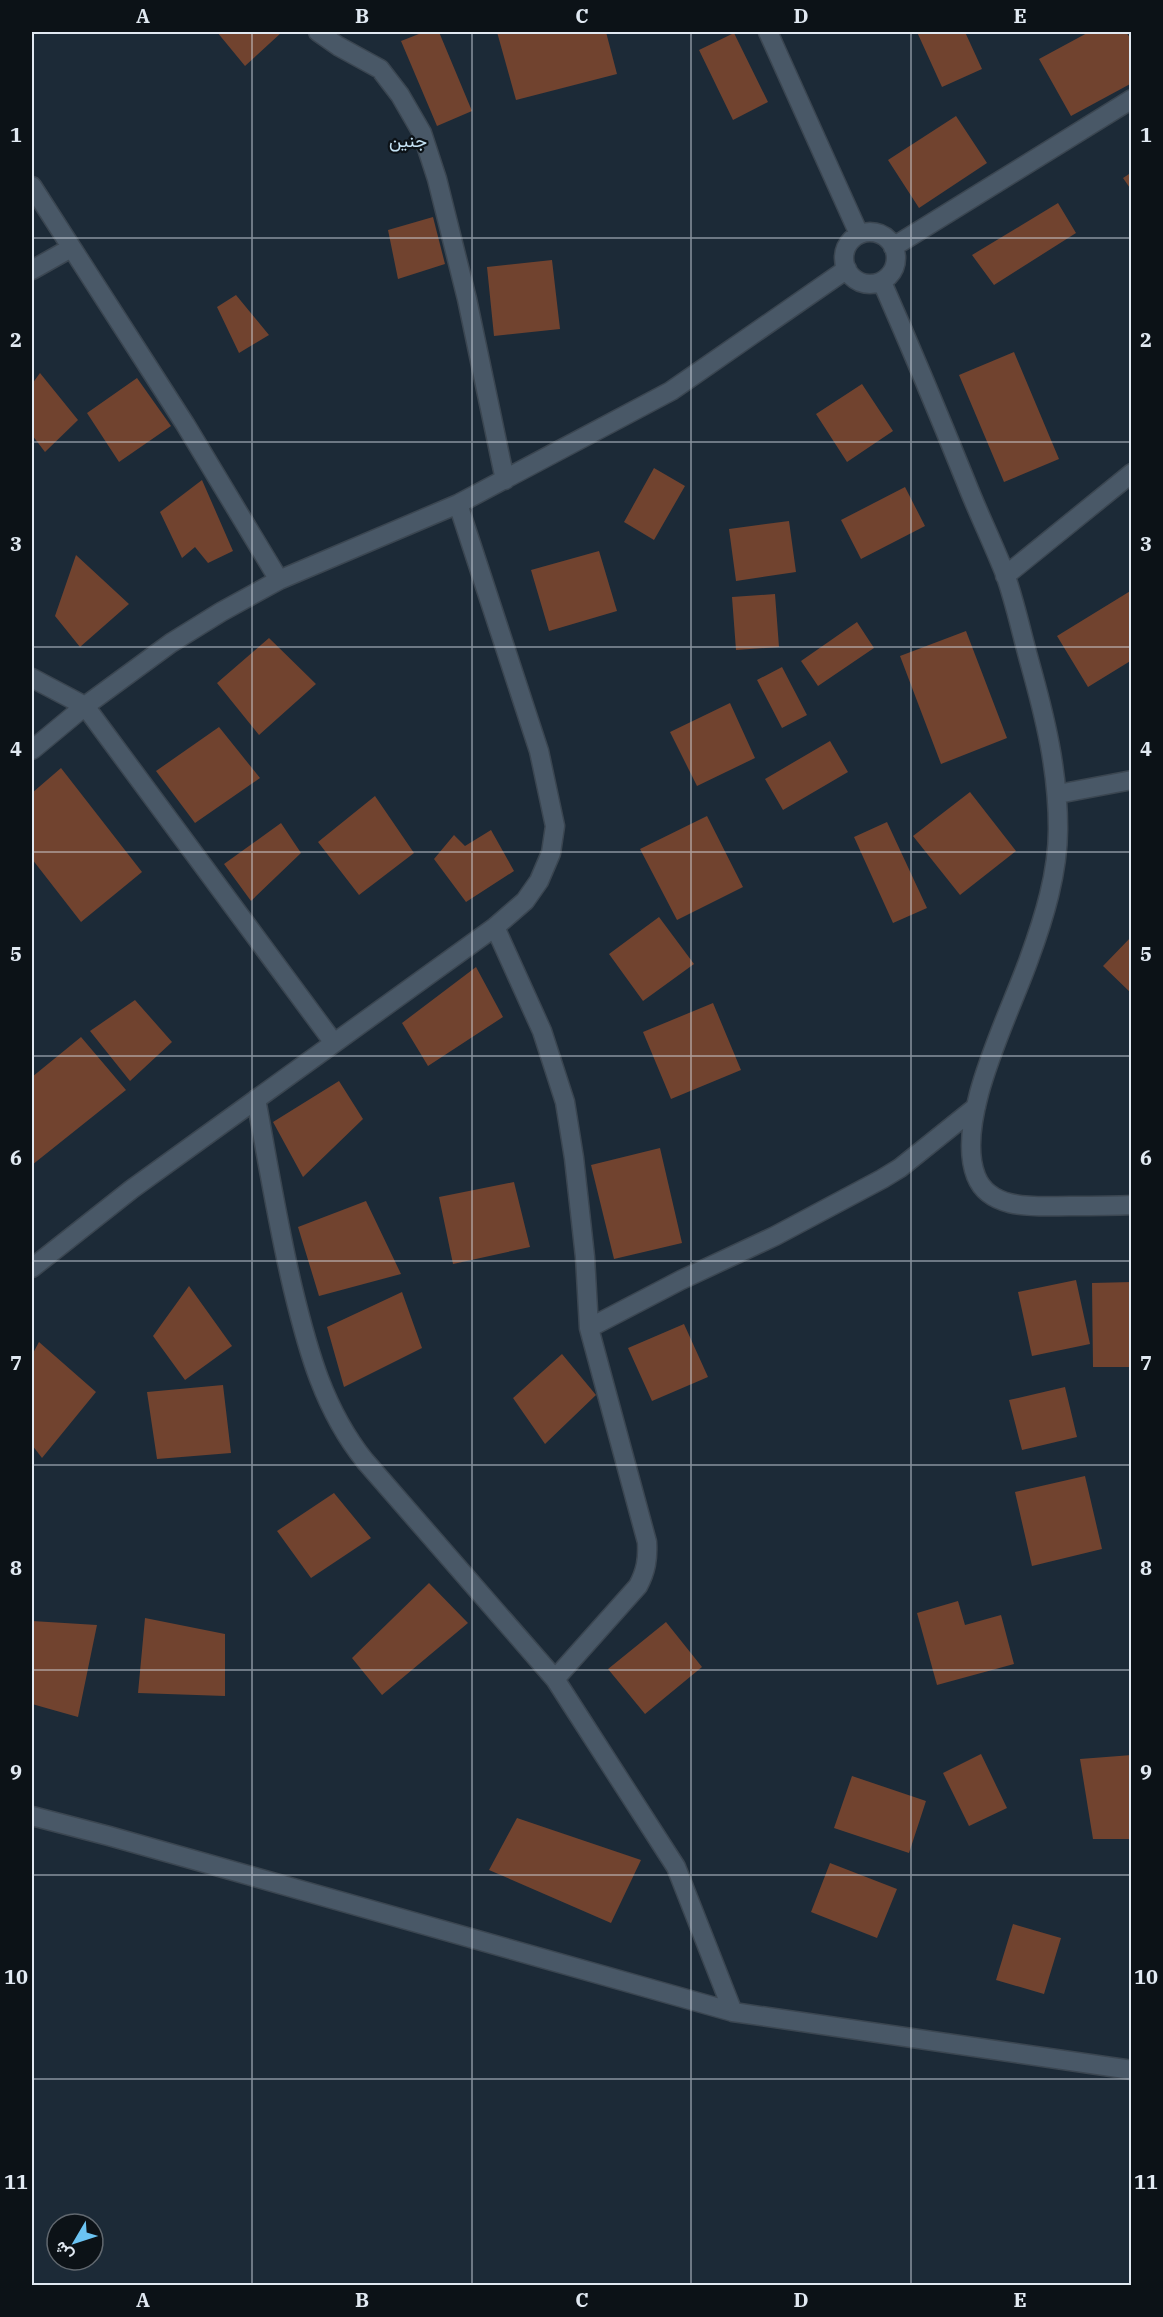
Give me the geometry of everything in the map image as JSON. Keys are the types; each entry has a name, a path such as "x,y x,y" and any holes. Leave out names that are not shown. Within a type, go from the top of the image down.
{"street":[{"path":"318,32 380,69 400,94 422,133 437,179 467,299 505,480"},
{"path":"768,32 859,234"},
{"path":"893,247 1131,99"},
{"path":"32,186 185,424 279,580"},
{"path":"869,232 879,234 887,238 893,247 896,256 895,266 882,282 862,283 853,278 847,269 845,262 847,246 859,234 869,232"},
{"path":"32,270 71,248"},
{"path":"32,750 85,706 171,643 220,612 279,580 458,504 671,391 847,269"},
{"path":"882,282 937,408 1005,576 1051,744 1058,794 1058,833 1054,870 1029,959 993,1053 976,1107 970,1136 972,1163 981,1186 997,1198 1024,1207 1131,1205"},
{"path":"1005,576 1131,473"},
{"path":"32,1268 132,1189 495,927 525,901 539,881 551,853 555,826 539,751 458,504"},
{"path":"32,678 85,706 334,1043"},
{"path":"1058,794 1131,780"},
{"path":"495,927 542,1031 565,1102 585,1257 589,1328 647,1542 648,1561 645,1574 638,1586 555,1679"},
{"path":"256,1099 286,1257 309,1353 338,1420 351,1444 365,1461 555,1679 676,1867 733,2012"},
{"path":"589,1328 681,1280 775,1236 882,1179 900,1168 976,1107"},
{"path":"32,1816 733,2012 1131,2070"}],"building":[{"path":"217,32 282,32 245,66"},
{"path":"424,32 439,32 472,111 437,126 401,41"},
{"path":"497,32 606,32 617,74 516,100"},
{"path":"917,32 965,32 982,69 942,87"},
{"path":"1089,32 1126,32 1132,41 1132,83 1071,116 1039,59"},
{"path":"734,33 768,102 733,120 699,50"},
{"path":"956,116 987,163 919,208 888,160"},
{"path":"1132,172 1132,191 1123,178"},
{"path":"1058,203 1076,233 994,285 972,255"},
{"path":"433,217 445,264 398,279 388,230"},
{"path":"552,260 560,329 494,336 487,267"},
{"path":"236,295 269,335 239,353 217,307"},
{"path":"1014,352 1059,459 1004,482 959,375"},
{"path":"40,373 78,420 45,452 32,435 32,384"},
{"path":"137,378 171,426 119,462 87,413"},
{"path":"862,384 893,431 847,462 816,414"},
{"path":"654,468 685,486 654,540 624,522"},
{"path":"202,480 233,551 208,563 195,547 182,558 160,512"},
{"path":"905,487 925,526 861,559 841,520"},
{"path":"789,521 796,572 736,581 729,529"},
{"path":"599,551 617,611 549,631 531,570"},
{"path":"76,555 129,604 80,647 55,616"},
{"path":"1132,590 1132,660 1088,687 1057,636"},
{"path":"775,594 779,647 736,650 732,597"},
{"path":"857,622 874,648 818,686 801,661"},
{"path":"966,631 1007,738 941,764 900,656"},
{"path":"269,638 316,684 259,735 217,683"},
{"path":"782,667 807,715 782,728 757,680"},
{"path":"730,703 755,758 697,786 670,732"},
{"path":"219,727 260,778 195,823 156,771"},
{"path":"830,741 848,772 783,810 765,779"},
{"path":"61,768 142,872 81,922 32,859 32,793"},
{"path":"970,792 1016,851 960,895 913,836"},
{"path":"375,796 414,853 359,895 318,842"},
{"path":"707,816 743,887 677,920 640,849"},
{"path":"887,822 927,908 893,923 854,837"},
{"path":"281,823 301,853 251,901 224,864"},
{"path":"491,830 514,871 466,902 434,859 454,835 465,846"},
{"path":"659,917 694,964 643,1001 609,954"},
{"path":"1132,936 1132,994 1103,966"},
{"path":"476,967 503,1017 428,1066 402,1023"},
{"path":"135,1000 172,1042 130,1081 90,1031"},
{"path":"713,1003 741,1070 671,1099 643,1032"},
{"path":"81,1037 126,1090 32,1165 32,1077"},
{"path":"339,1081 363,1119 303,1177 273,1122"},
{"path":"660,1148 682,1243 614,1259 591,1165"},
{"path":"514,1182 530,1247 453,1264 439,1197"},
{"path":"366,1201 401,1274 319,1296 298,1227"},
{"path":"1076,1280 1090,1344 1032,1356 1018,1292"},
{"path":"1132,1282 1132,1367 1093,1367 1092,1283"},
{"path":"189,1286 232,1346 185,1380 153,1336"},
{"path":"402,1292 422,1348 344,1387 327,1327"},
{"path":"684,1324 708,1377 652,1401 628,1348"},
{"path":"39,1342 96,1392 42,1458 32,1445 32,1355"},
{"path":"562,1354 596,1395 545,1444 513,1398"},
{"path":"223,1385 231,1453 157,1459 147,1392"},
{"path":"1065,1387 1077,1437 1022,1450 1009,1400"},
{"path":"1085,1476 1102,1549 1032,1566 1015,1492"},
{"path":"334,1493 371,1538 311,1578 277,1531"},
{"path":"429,1583 468,1623 382,1695 352,1658"},
{"path":"958,1601 965,1625 1001,1615 1014,1664 937,1685 917,1613"},
{"path":"145,1618 225,1634 225,1696 138,1693"},
{"path":"32,1621 97,1625 78,1717 32,1704"},
{"path":"666,1622 702,1667 645,1714 608,1669"},
{"path":"981,1754 1007,1808 969,1826 943,1773"},
{"path":"1132,1755 1132,1839 1093,1839 1080,1759"},
{"path":"852,1776 926,1801 909,1853 834,1828"},
{"path":"517,1818 641,1860 611,1923 489,1870"},
{"path":"830,1863 897,1889 877,1938 811,1912"},
{"path":"1013,1924 1061,1938 1044,1994 996,1980"}],"district":[{"name":"جنين","path":"408,141"}]}
